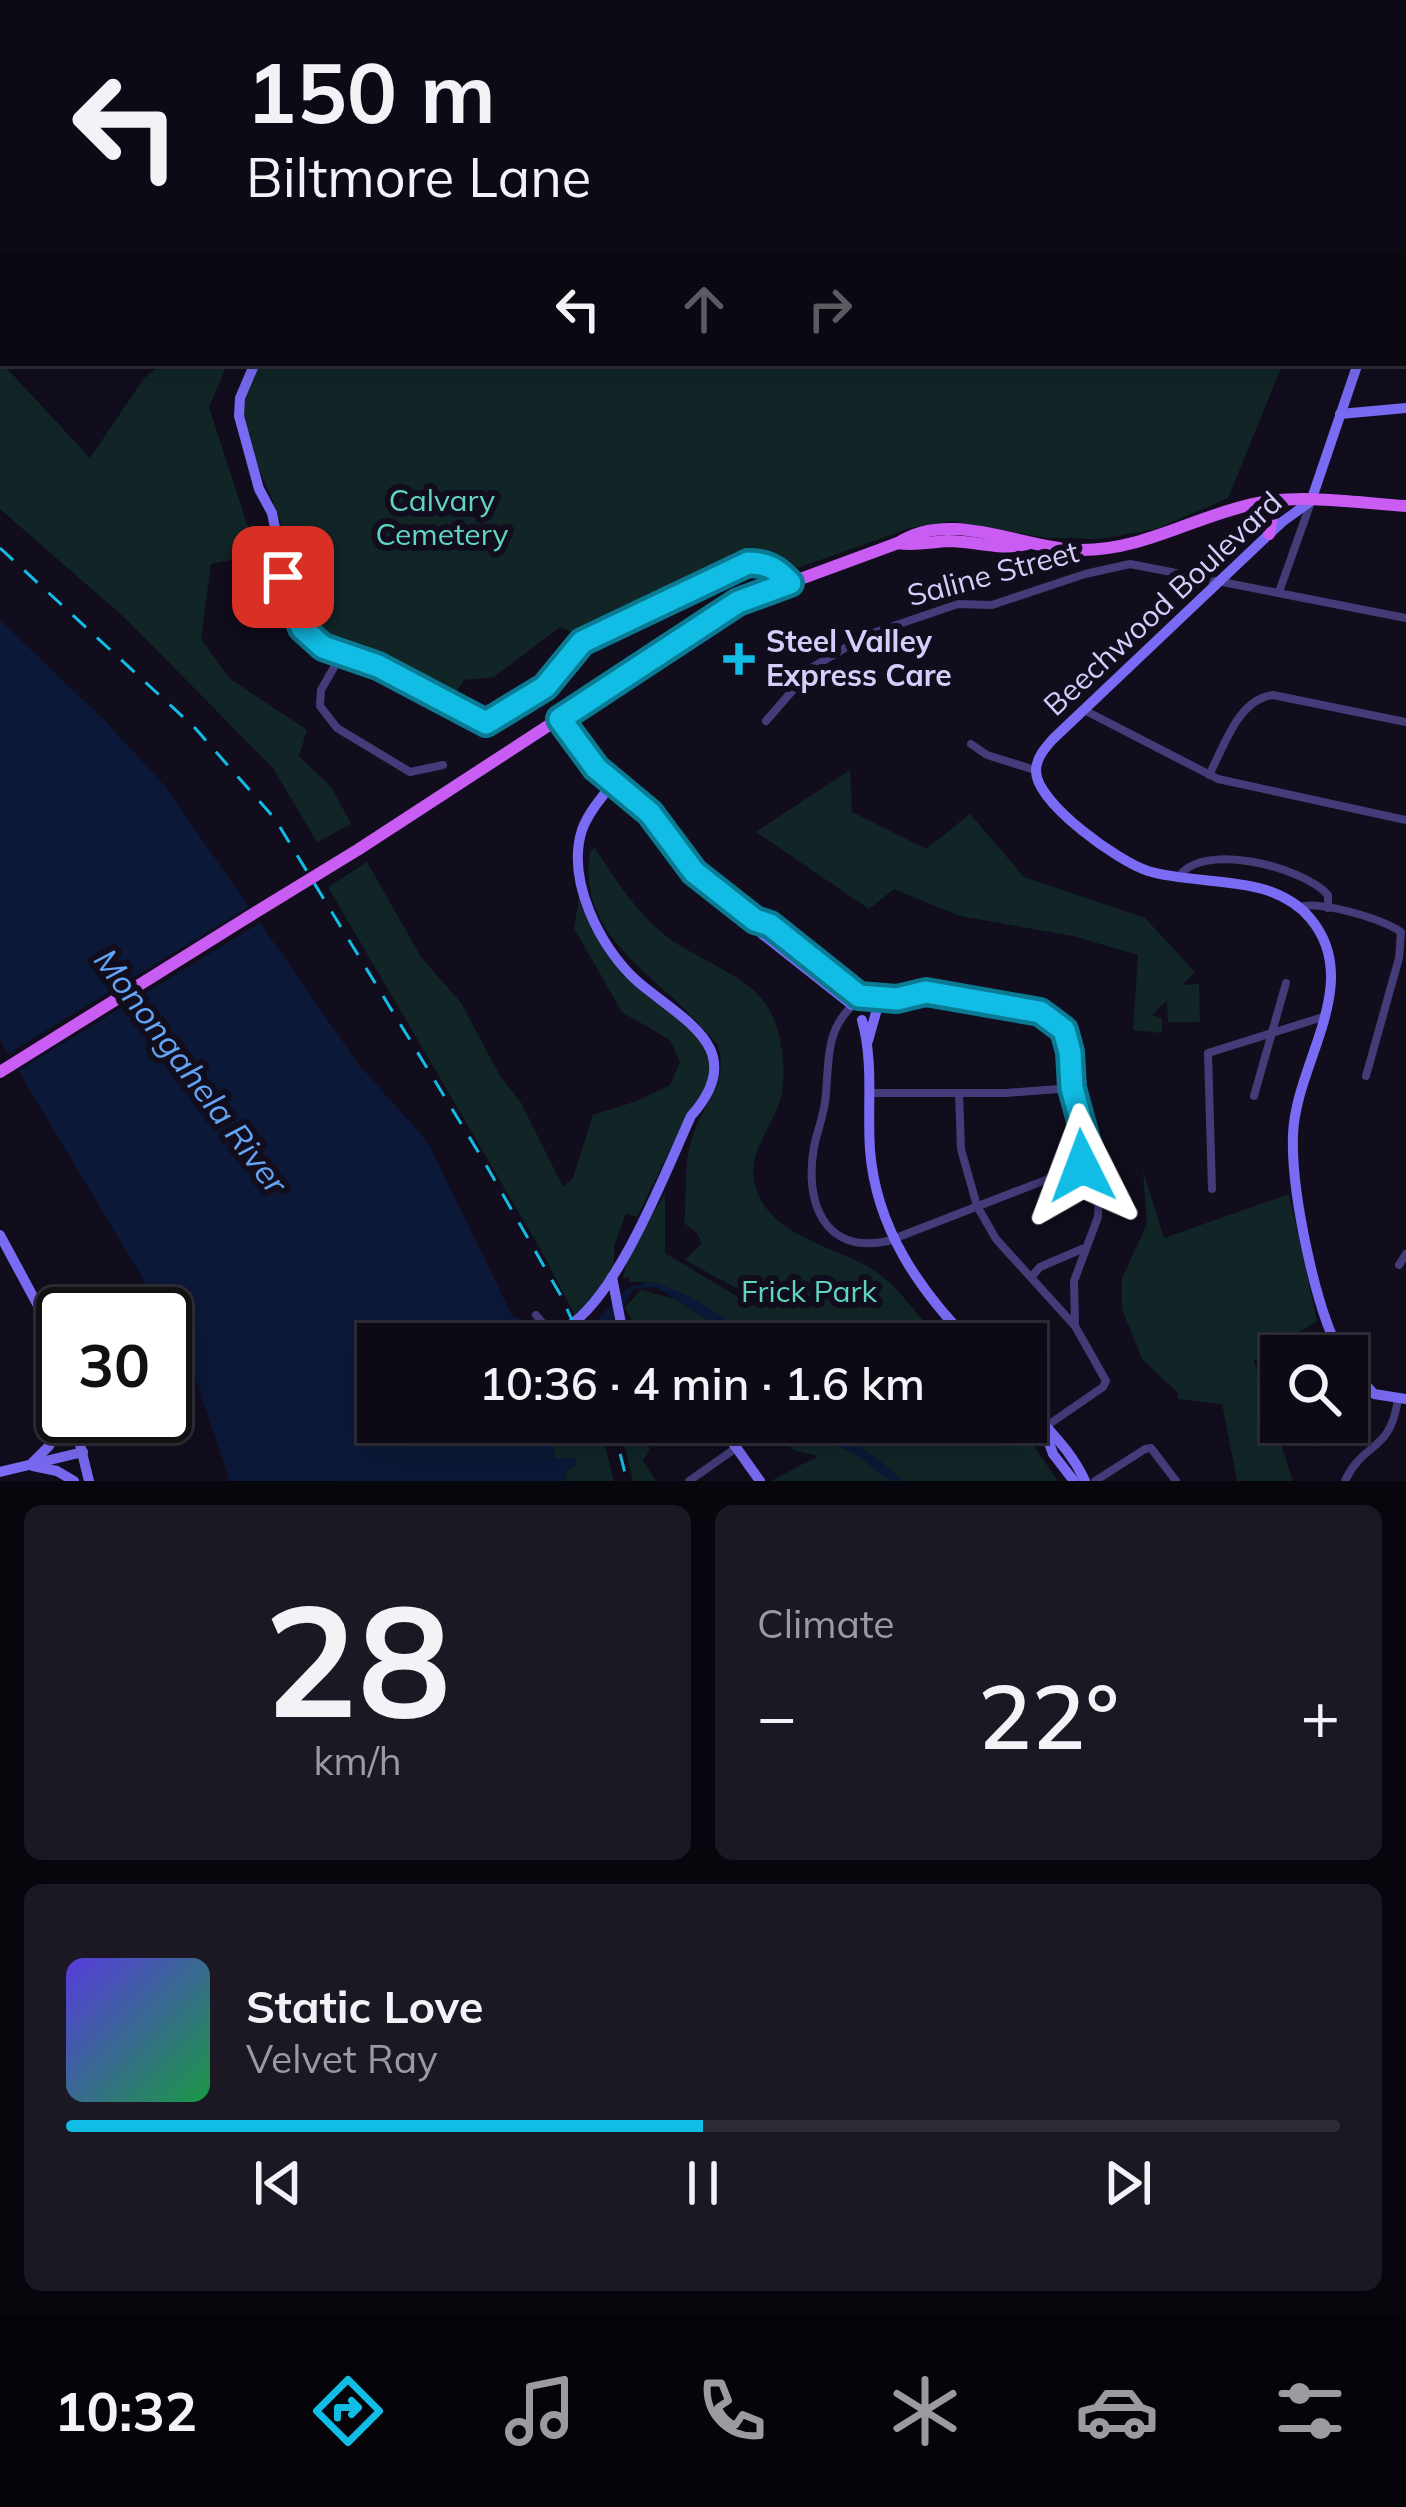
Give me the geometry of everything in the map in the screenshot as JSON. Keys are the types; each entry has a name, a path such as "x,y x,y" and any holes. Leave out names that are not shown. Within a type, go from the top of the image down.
{"main road":[{"path":"0,1072 359,849 738,602 898,543 964,542 1012,548 1029,544 1081,550 1134,544 1254,504 1311,501"},
{"name":"Beechwood Boulevard","path":"1311,501 1406,506"},
{"path":"1254,504 1264,506 1272,516 1269,534"}],"street":[{"path":"254,366 239,398 239,416 260,489 272,513 291,606 302,628 323,647 378,666 486,723 545,687 582,642 722,573 762,563 790,583"},
{"path":"1279,592 1357,366"},
{"path":"1340,414 1406,408"},
{"name":"Beechwood Boulevard","path":"1035,770 1045,749 1084,710 1269,534 1311,501"},
{"name":"Saline Street","path":"766,721 813,668 867,635 958,604 992,605 1130,564 1406,618"},
{"path":"341,655 321,690 320,706 337,728 410,772 443,765"},
{"path":"1209,775 1241,715 1259,697 1273,695 1406,722"},
{"path":"1084,710 1209,775 1406,820"},
{"path":"560,719 596,768 650,813 694,872 755,920 762,934 861,1010 868,1041 873,1172 894,1238 921,1288 953,1323"},
{"path":"971,744 987,755 1035,770 1039,783 1063,812 1096,842 1131,864 1178,878 1266,889 1299,907 1319,932 1333,986 1292,1137 1308,1246 1331,1335"},
{"path":"576,1323 613,1281 691,1116 709,1096 713,1055 704,1035 691,1022 634,979 611,952 592,917 583,888 581,833 613,783"},
{"path":"1178,878 1187,866 1203,860 1261,864 1318,885 1328,895 1328,908"},
{"path":"1299,907 1328,908 1400,932 1399,958 1366,1076"},
{"path":"1254,1096 1286,983"},
{"path":"1075,1326 1074,1281 1098,1217 1099,1193 1092,1162 1072,1088 1064,1030 1040,1012 926,992 841,1019 827,1052 825,1102 813,1150 815,1204 830,1230 848,1241 871,1245 894,1238 1092,1162"},
{"path":"861,1010 873,999 897,999"},
{"path":"1212,1189 1208,1053 1323,1017"},
{"path":"871,1093 1072,1088"},
{"path":"959,1093 961,1149 977,1206 996,1239 1075,1326 1106,1384 1047,1426"},
{"path":"0,1235 36,1302"},
{"path":"1033,1276 1040,1267 1084,1249"},
{"path":"1399,1264 1406,1254"},
{"path":"613,1281 621,1323"},
{"path":"536,1315 543,1323"},
{"path":"1345,1481 1358,1461 1390,1434 1402,1399 1374,1394 1368,1387"},
{"path":"1047,1430 1065,1444 1085,1481"},
{"path":"1047,1437 1053,1454 1074,1481"},
{"path":"30,1465 50,1443"},
{"path":"80,1443 89,1481"},
{"path":"733,1443 760,1481"},
{"path":"689,1481 736,1448"},
{"path":"1095,1481 1151,1448 1176,1481"},
{"path":"0,1472 83,1452"},
{"path":"30,1465 74,1481"}],"green space":[{"path":"0,366 90,458 144,378 159,366 227,366 209,407 257,555 211,564 201,639 230,679 307,730 299,756 332,788 351,824 317,842 273,768 126,619 0,509"},
{"name":"Calvary Cemetery","path":"260,366 1282,366 1228,498 1156,529 1099,539 1047,538 952,521 910,528 795,569 755,554 579,635 560,627 494,677 464,680 452,699 379,660 326,642 307,625 293,597 279,518 246,428 244,407"},
{"path":"850,770 852,812 926,849 970,814 1024,877 1145,918 1195,972 1182,985 1199,984 1200,1022 1168,1022 1167,1000 1152,1015 1162,1018 1162,1033 1133,1030 1138,955 1073,936 960,916 894,889 869,909 756,832"},
{"name":"Frick Park","path":"595,848 659,930 747,985 772,1016 780,1040 783,1081 753,1171 761,1200 786,1227 874,1270 924,1323 731,1323 660,1286 630,1282 628,1276 623,1279 627,1259 665,1193 665,1253 753,1306 758,1300 685,1260 702,1243 684,1223 687,1164 694,1132 717,1085 718,1045 611,935 592,897 590,851"},
{"path":"367,862 421,957 461,1003 500,1076 520,1101 563,1187 573,1178 593,1115 670,1085 680,1062 670,1040 622,1012 574,928 580,893 604,950 622,971 693,1028 709,1059 709,1082 686,1117 637,1217 626,1213 614,1246 614,1265 577,1320 545,1257 328,887"},
{"path":"1143,1171 1164,1238 1289,1194 1317,1321 1295,1335 1260,1335 1260,1357 1254,1361 1260,1379 1260,1443 1281,1443 1293,1481 1237,1481 1222,1404 1178,1399 1178,1393 1142,1359 1122,1309 1122,1278 1147,1224"},
{"path":"641,1290 679,1300 714,1323 633,1323 625,1307"},
{"path":"552,1443 604,1443 614,1481 565,1481 566,1470 577,1465 555,1458"},
{"path":"624,1443 647,1443 650,1449 643,1461 656,1481 633,1481"},
{"path":"785,1443 1032,1443 1058,1481 771,1481 818,1456"}],"water":[{"name":"Monongahela River","path":"0,620 164,785 359,1065 427,1141 513,1317 527,1321 357,1323 357,1443 552,1443 555,1458 575,1458 577,1464 566,1470 565,1481 230,1481 192,1369 192,1287 148,1287 0,1040"},
{"path":"650,1282 675,1290 730,1323 713,1323 656,1287 633,1289 609,1323 594,1323 626,1289"},
{"path":"831,1443 851,1443 901,1481 891,1481"}],"pier":[{"path":"255,903 266,919 13,1074 3,1057"}],"railway":[{"path":"0,548 195,728 275,819 482,1158 573,1323"},
{"path":"617,1443 627,1481"}],"place":[{"name":"Steel Valley Express Care","path":"739,659"}],"route":[{"path":"283,577 302,628 323,647 378,666 486,723 555,679 582,642 748,563 768,564 779,571 790,583 738,602 560,719 596,768 650,813 694,872 859,996 897,999 926,992 1040,1012 1064,1030 1072,1088 1092,1162 1082,1166"}]}
